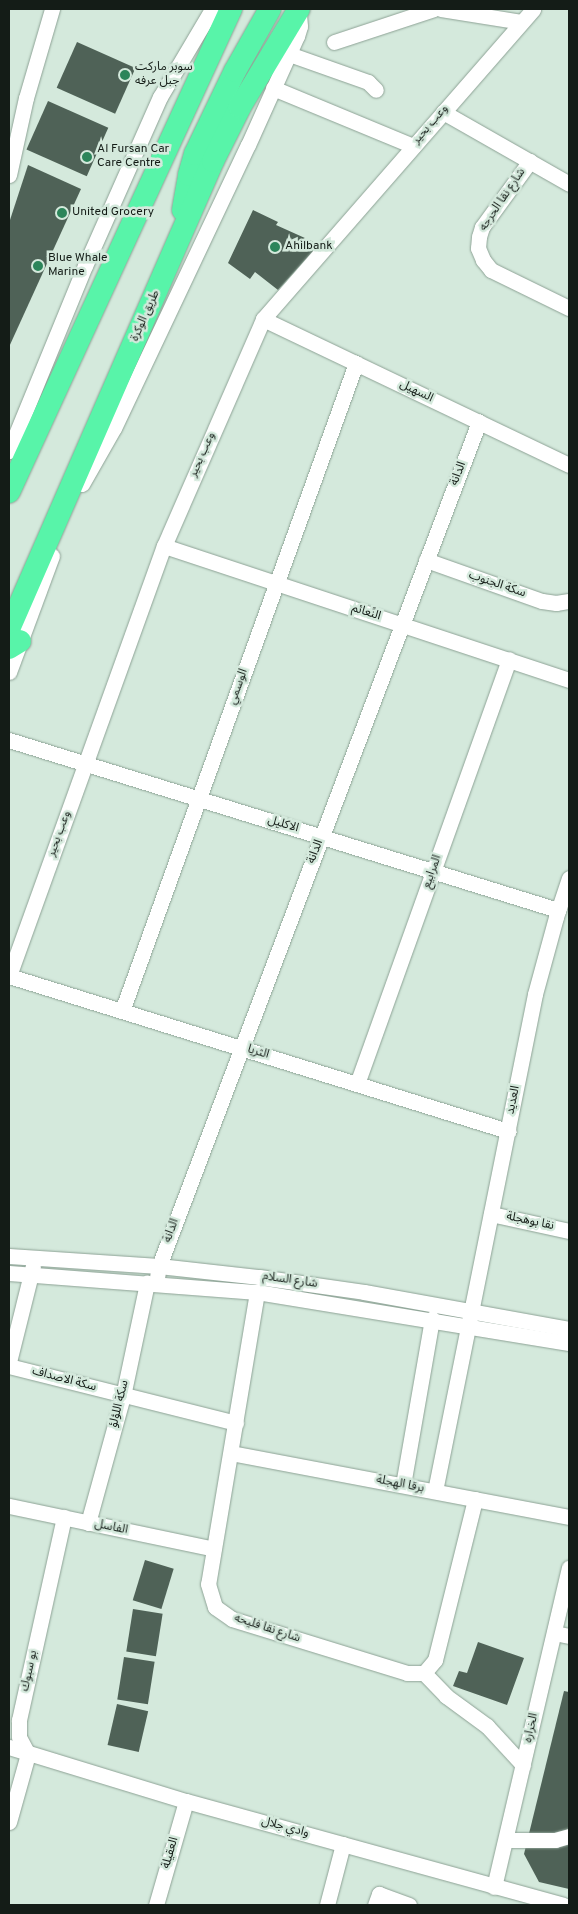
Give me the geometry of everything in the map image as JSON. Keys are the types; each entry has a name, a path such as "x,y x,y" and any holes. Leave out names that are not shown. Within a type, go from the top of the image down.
{"highway":[{"path":"9,492 230,9"},
{"path":"180,239 188,175 195,154 235,71 270,9"},
{"name":"طريق الوكرة","path":"12,639 69,486 223,140 298,9"}],"street":[{"path":"9,175 26,98 52,9"},
{"path":"9,451 85,266 160,97 212,9"},
{"name":"طريق الوكرة","path":"12,639 54,552 84,480 114,428 289,54 300,26 298,9"},
{"path":"334,42 434,9"},
{"path":"441,9 529,13"},
{"name":"وعب بحير","path":"9,976 164,546 263,319 529,13"},
{"path":"289,54 368,82 376,90"},
{"path":"275,84 304,91"},
{"path":"275,84 413,146"},
{"path":"443,112 569,184"},
{"name":"شارع نقا الحرجه","path":"530,161 482,226 478,248 483,260 491,270 569,308"},
{"name":"السهيل","path":"263,319 569,465"},
{"name":"الوسمي","path":"122,1012 356,363"},
{"name":"الدانة","path":"151,1284 479,422"},
{"name":"النًعائم","path":"164,546 569,680"},
{"name":"سكة الجنوب","path":"426,560 542,601 556,603 569,601"},
{"path":"9,672 12,639"},
{"name":"المرابيع","path":"357,1084 509,659"},
{"name":"الاكليل","path":"9,740 433,872 561,916"},
{"name":"العديد","path":"434,1491 535,994 561,916 569,878"},
{"name":"الثريا","path":"9,976 508,1131"},
{"name":"نقا بوهجلة","path":"491,1214 569,1231"},
{"name":"شارع السلام","path":"9,1256 159,1266 259,1277 470,1318 569,1343"},
{"path":"9,1362 30,1275 36,1258"},
{"name":"شارع السلام","path":"9,1273 257,1292 432,1319 470,1318 569,1329"},
{"name":"سكة اللؤلؤ","path":"88,1523 151,1284"},
{"name":"شارع نقا فليحه","path":"257,1292 208,1584 215,1607 232,1619 407,1674 424,1673"},
{"path":"403,1485 432,1319"},
{"name":"سكة الاصداف","path":"9,1366 236,1423"},
{"name":"برقا الهجلة","path":"231,1453 569,1517"},
{"path":"475,1499 435,1660 424,1673 446,1696 487,1726 523,1765"},
{"name":"الفاسل","path":"9,1506 214,1549"},
{"name":"بو سبوك","path":"28,1754 19,1737 19,1720 64,1518"},
{"name":"الخراره","path":"494,1887 569,1568"},
{"path":"554,1633 569,1636"},
{"name":"وادي جلال","path":"9,1747 186,1801 562,1905"},
{"path":"9,1822 28,1754"},
{"name":"العقيلة","path":"156,1905 186,1801"},
{"path":"506,1840 555,1840 569,1836"},
{"path":"327,1905 343,1844"},
{"path":"375,1905 379,1894 409,1905"}],"building":[{"path":"77,42 135,68 115,114 57,88"},
{"path":"48,101 108,128 87,176 26,149"},
{"path":"28,165 81,189 9,347 9,223"},
{"name":"Ahilbank","path":"253,210 278,222 276,225 316,243 313,251 278,290 255,272 250,279 228,263"},
{"path":"145,1560 174,1569 161,1609 133,1600"},
{"path":"133,1609 163,1614 156,1656 126,1651"},
{"path":"478,1642 524,1658 507,1705 453,1686 459,1671 467,1673"},
{"path":"124,1657 155,1662 148,1704 117,1699"},
{"path":"564,1691 569,1692 569,1889 539,1882 524,1854"},
{"path":"117,1704 148,1711 139,1752 108,1745"}],"place":[{"name":"سوبر ماركت جبل عرفه","path":"125,75"},
{"name":"Al Fursan Car Care Centre","path":"87,157"},
{"name":"United Grocery","path":"62,213"},
{"name":"Ahilbank","path":"275,247"},
{"name":"Blue Whale Marine","path":"38,266"}]}
